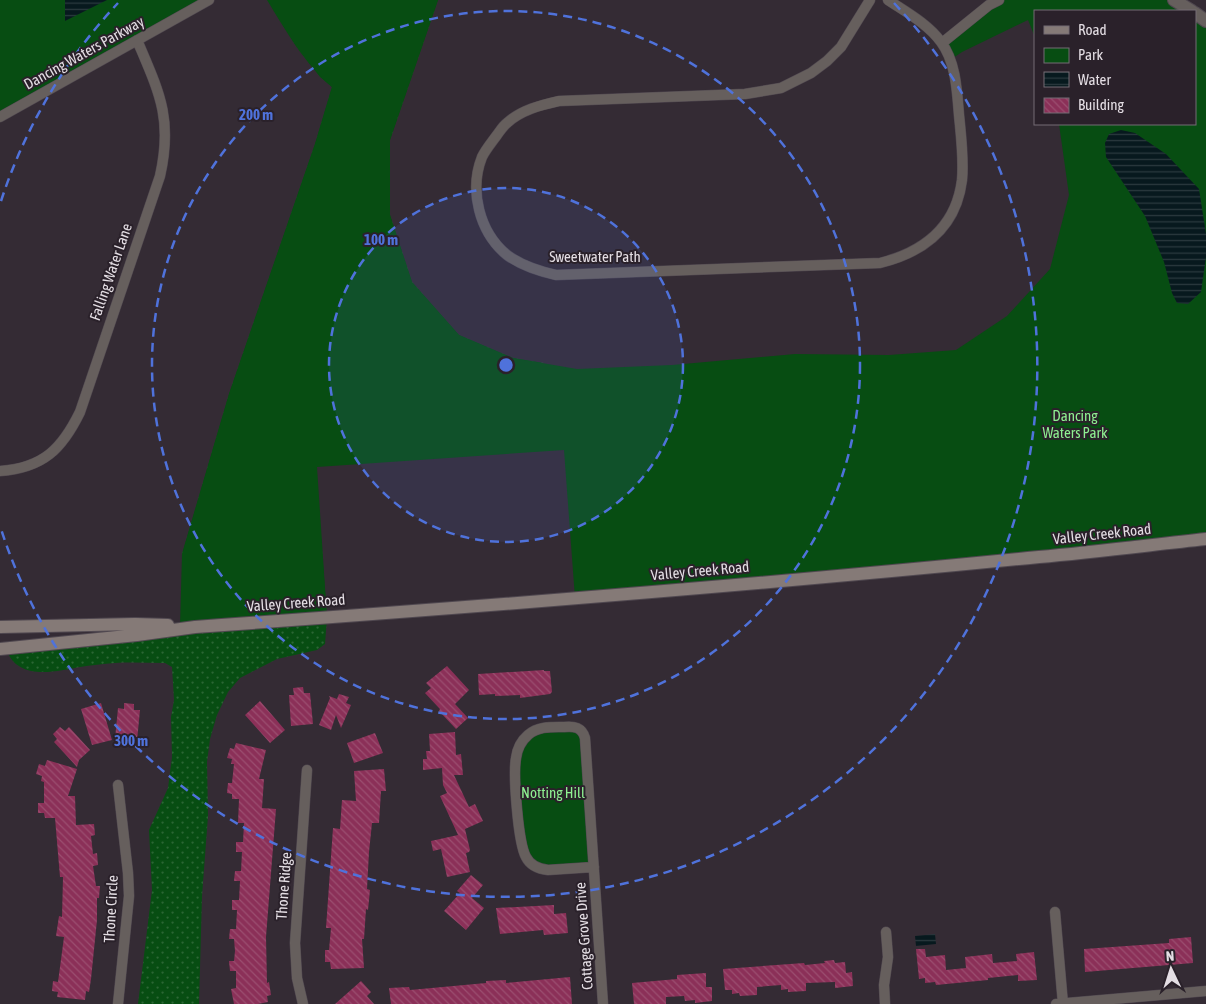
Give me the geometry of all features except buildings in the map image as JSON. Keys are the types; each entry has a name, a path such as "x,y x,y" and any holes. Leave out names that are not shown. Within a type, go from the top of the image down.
{"main road":[{"name":"Valley Creek Road","path":"0,649 195,627 871,573 1206,539"},
{"name":"Valley Creek Road","path":"0,627 135,624 195,627"}],"street":[{"name":"Dancing Waters Parkway","path":"0,117 209,0"},
{"name":"Sweetwater Path","path":"870,0 841,47 827,61 811,73 781,88 745,94 559,101 539,105 507,123 483,156 477,177 476,197 483,220 493,239 506,254 521,264 538,271 556,275 880,263 901,258 924,246 940,231 951,214 959,196 962,179 962,159 957,87 952,65 942,43 928,28 888,0"},
{"path":"942,43 990,3 999,0"},
{"path":"1174,0 1190,10"},
{"name":"Falling Water Lane","path":"0,471 28,466 43,460 63,441 71,429 80,412 160,176 166,139 162,105 156,84 137,40"},
{"name":"Cottage Grove Drive","path":"594,867 540,869 530,862 523,850 519,828 514,766 515,758 523,740 537,729 571,726 578,728 584,735 594,867 603,1004"},
{"name":"Thone Ridge","path":"303,1004 297,978 295,943 307,770"},
{"name":"Thone Circle","path":"118,785 129,896 118,1004"},
{"path":"1055,912 1063,1004"},
{"path":"885,1004 884,985 888,957 886,932"},
{"path":"1056,1004 1206,991"}],"green space":[{"path":"0,0 209,0 0,117"},
{"name":"Dancing Waters Park","path":"267,0 438,0 390,140 390,215 412,282 459,335 513,358 577,369 672,365 795,354 889,355 956,350 1007,316 1050,269 1069,195 1059,125 1196,125 1196,14 1206,21 1206,539 575,598 564,450 317,467 327,618 180,626 182,554 229,394 315,144 332,87 313,68"},
{"path":"274,0 438,0 390,140 390,215 412,282 459,335 513,358 544,363 316,467 327,618 325,644 317,650 277,659 240,678 228,692 217,715 210,739 207,762 208,816 202,896 199,1004 138,1004 152,890 149,830 168,788 172,757 171,717 174,700 172,667 165,663 121,663 37,672 18,666 6,648 192,627 182,554 229,394 315,144 332,87 320,77 294,43"},
{"path":"999,0 1174,0 1190,10 1034,10 1034,35 1028,20 962,52 950,60 942,43"},
{"name":"Notting Hill","path":"533,731 583,732 594,867 541,869 523,850 515,759"}],"water":[{"path":"65,0 107,0 65,21"},
{"path":"1121,130 1135,133 1166,154 1199,189 1206,234 1206,257 1201,292 1188,304 1177,303 1172,293 1164,262 1145,216 1106,157 1105,143 1109,134"},
{"path":"935,934 936,944 916,946 915,936"}]}
